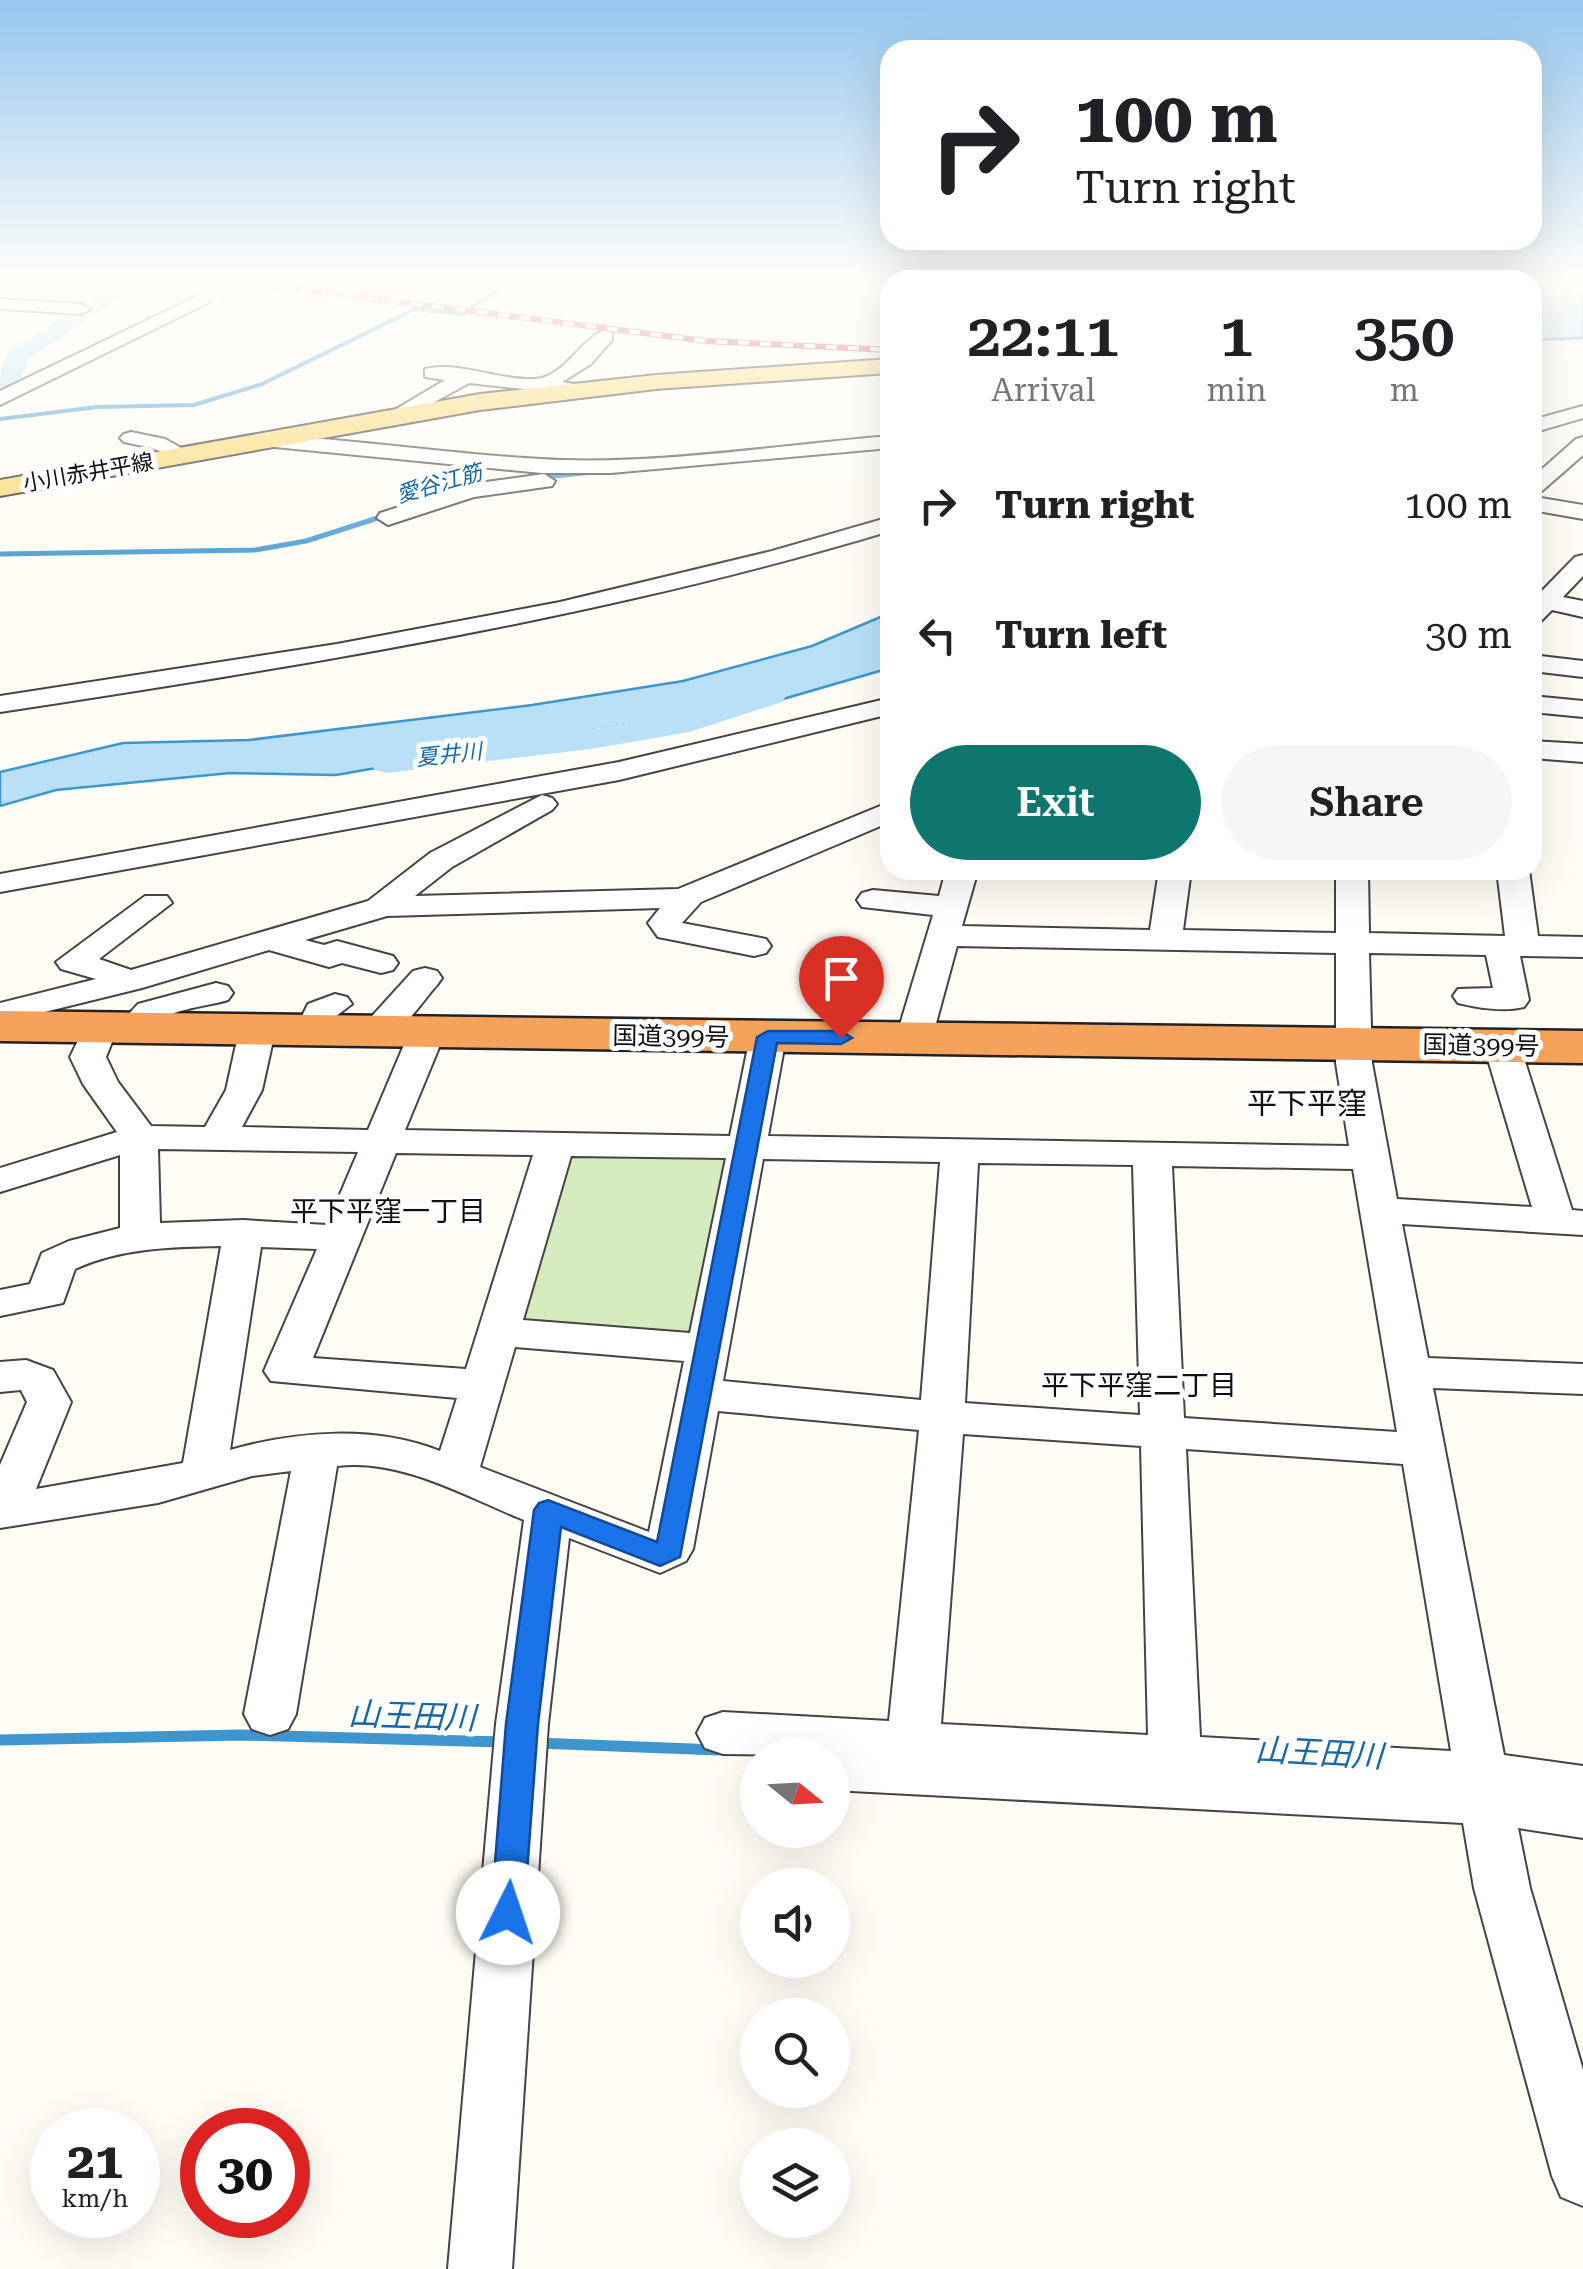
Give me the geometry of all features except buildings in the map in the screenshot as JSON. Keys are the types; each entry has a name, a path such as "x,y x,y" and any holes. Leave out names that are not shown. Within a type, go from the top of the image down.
{"highway":[{"name":"国道399号","path":"7,1010 119,1014 256,1031 341,1023 426,1033 1583,1047"}],"main road":[{"name":"小川赤井平線","path":"0,488 543,389 620,387"}],"street":[{"path":"0,399 24,387"},
{"path":"344,445 448,387"},
{"path":"531,387 546,387"},
{"path":"1542,418 1583,400"},
{"path":"1542,420 1583,412"},
{"path":"1542,424 1583,439 1542,482"},
{"path":"131,438 183,455"},
{"path":"260,441 344,445 542,466 618,466 880,445"},
{"path":"481,459 505,441"},
{"path":"388,518 450,497 516,484 880,445"},
{"path":"1542,486 1566,485"},
{"path":"1542,505 1583,512"},
{"path":"0,704 336,653 534,616 706,578 880,527"},
{"path":"1542,600 1583,562"},
{"path":"1542,605 1583,609"},
{"path":"1542,664 1583,669"},
{"path":"1542,705 1583,708"},
{"path":"0,883 619,771 880,708"},
{"path":"1542,750 1583,753"},
{"path":"376,908 435,864 542,804"},
{"path":"139,1240 140,1137 101,1084 88,1057 119,1014 269,940 376,908 651,902 690,895 880,815"},
{"path":"914,1038 959,880"},
{"path":"1165,940 1174,880"},
{"path":"1352,880 1353,1043 1370,1158 1502,1888 1583,2176"},
{"path":"1470,996 1512,1000 1513,880"},
{"path":"690,895 664,923 670,930 754,946"},
{"path":"340,898 376,908"},
{"path":"873,900 947,921 1165,940 1583,947"},
{"path":"119,1014 116,974 73,962 156,904"},
{"path":"269,940 329,957 337,951 381,963"},
{"path":"341,1023 425,978"},
{"path":"119,1014 216,992"},
{"path":"217,1138 244,1090 256,1031"},
{"path":"426,1033 286,1371 482,1385"},
{"path":"3,1510 158,1486 252,1460 354,1448 408,1456 660,1555 670,1549 768,1037"},
{"path":"1380,1210 1570,1223 1502,1046"},
{"path":"0,1180 140,1137 1370,1158"},
{"path":"455,1476 556,1143"},
{"path":"911,1758 942,1417 960,1152"},
{"path":"1152,1155 1175,1772"},
{"path":"0,1302 48,1294 55,1265 68,1256 139,1240 243,1232 342,1238"},
{"path":"204,1474 243,1232"},
{"path":"498,1332 707,1348"},
{"path":"1410,1372 1583,1379"},
{"path":"0,1377 26,1375 38,1380 48,1402 3,1510"},
{"path":"698,1394 942,1417 1423,1450"},
{"path":"270,1714 317,1452"},
{"path":"480,2269 521,1743 548,1510"},
{"path":"724,1733 911,1758 1485,1788 1583,1788"},
{"path":"850,1766 911,1758"},
{"path":"1485,1788 1583,1815"}],"green space":[{"path":"727,1156 699,1336 518,1328 565,1159"}],"water":[{"path":"880,617 880,671 745,710 628,724 336,775 230,773 56,790 0,806 0,772 123,743 249,740 532,705 683,681 812,646"}],"waterway":[{"path":"0,419 97,407 194,405 253,387"},
{"name":"愛谷江筋","path":"541,478 597,472"},
{"name":"愛谷江筋","path":"0,554 255,550 306,541 387,515"},
{"name":"夏井川","path":"387,763 591,739 689,722 771,695"},
{"name":"山王田川","path":"0,1740 241,1735 503,1742"},
{"name":"山王田川","path":"537,1743 718,1750"}],"district":[{"name":"平下平窪","path":"1307,1104"},
{"name":"平下平窪一丁目","path":"388,1211"},
{"name":"平下平窪二丁目","path":"1139,1385"}],"route":[{"path":"508,1913 522,1724 548,1510 660,1555 670,1549 768,1037 841,1038"}]}
